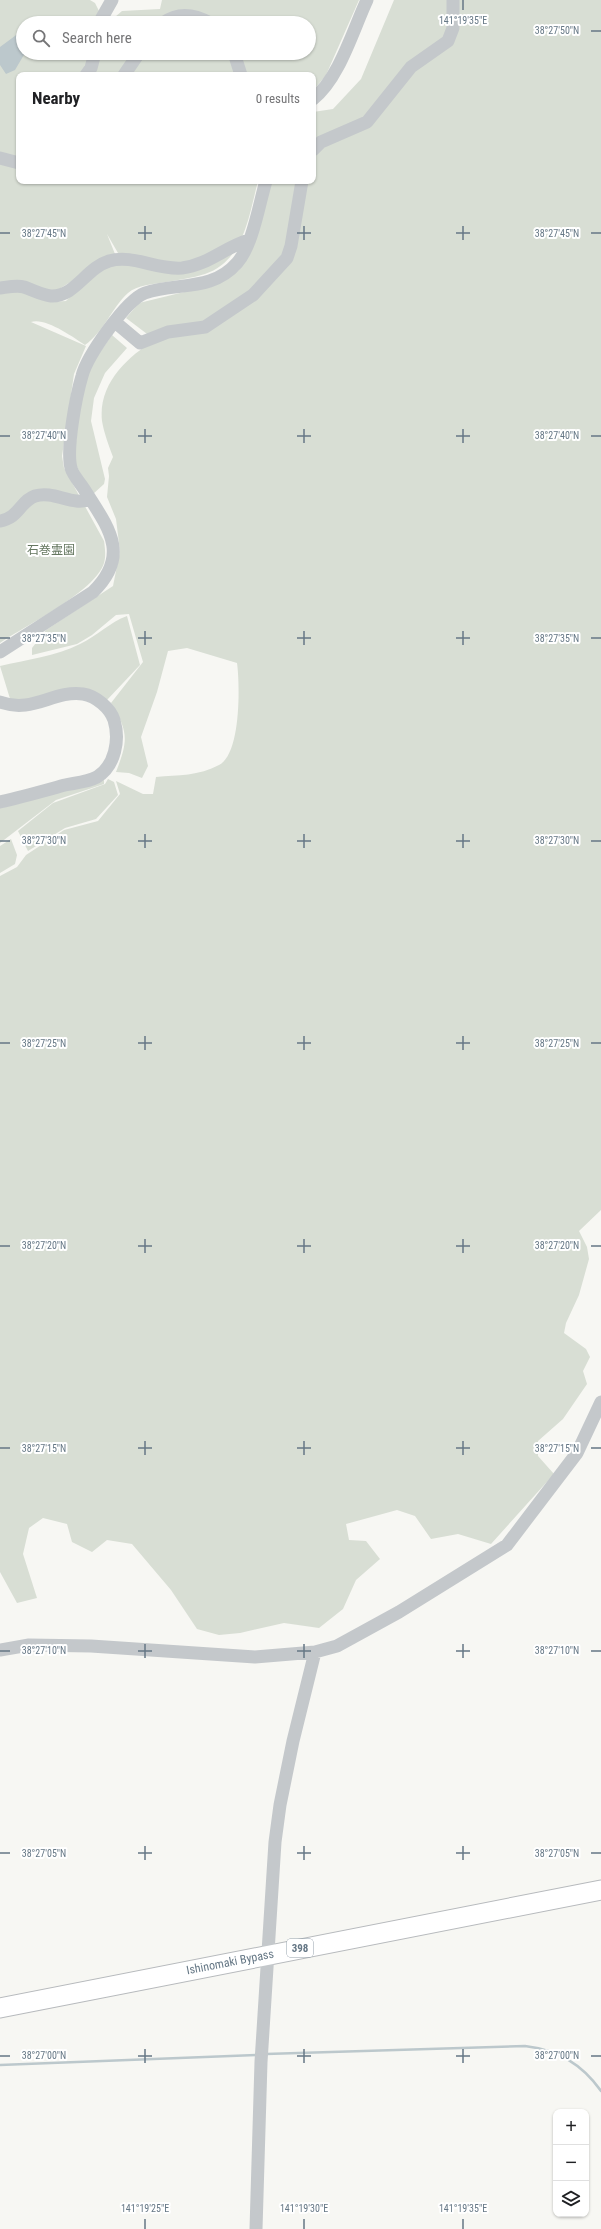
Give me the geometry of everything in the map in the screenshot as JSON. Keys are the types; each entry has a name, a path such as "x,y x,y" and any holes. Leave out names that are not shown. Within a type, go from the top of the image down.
{"highway":[{"name":"Ishinomaki Bypass","path":"0,2008 601,1890"}],"street":[{"path":"103,16 112,0"},
{"path":"316,96 326,87 334,73 367,0"},
{"path":"316,147 321,142 367,122 411,67 448,41 453,28 453,0"},
{"path":"178,16 192,16"},
{"path":"88,72 93,60"},
{"path":"126,72 134,60"},
{"path":"236,60 240,72"},
{"path":"0,158 16,162"},
{"path":"0,652 93,592 105,580 114,558 113,541 108,527 72,470 70,458 76,398 88,360 130,302 144,293 210,282 223,275 237,263 249,240 265,184"},
{"path":"116,322 140,343 168,332 205,327 253,295 287,258 291,246 301,184"},
{"path":"0,288 23,287 50,296 61,294 71,290 92,269 111,260 130,259 153,266 183,268 203,263 249,240"},
{"path":"0,521 12,518 28,500 35,496 55,495 78,502 90,499"},
{"path":"0,702 11,706 24,706 72,694 84,694 98,700 106,708 114,720 117,738 115,752 109,764 96,778 0,802"},
{"path":"0,1650 30,1645 84,1646 255,1657 315,1652 337,1646 463,1574 507,1545 577,1453 601,1402"},
{"path":"256,2229 262,2054 275,1842 280,1804 315,1652"}],"green space":[{"name":"石巻霊園","path":"0,0 90,0 95,3 102,16 16,16 16,60 316,60 316,16 116,16 122,11 160,9 162,0 359,0 326,75 316,87 316,72 16,72 16,184 257,184 248,222 237,248 218,268 205,274 185,279 146,285 132,290 117,305 103,327 92,340 85,345 44,322 31,322 86,346 74,374 62,456 64,468 104,541 105,558 98,574 88,585 58,607 0,643 0,291 21,289 50,302 66,301 107,266 118,253 107,234 115,254 56,291 0,284"},
{"path":"394,0 601,0 601,1210 579,1231 587,1247 589,1259 579,1295 566,1323 564,1333 586,1349 590,1357 583,1371 587,1384 563,1419 538,1441 538,1456 554,1474 491,1544 458,1534 431,1539 415,1516 397,1510 346,1524 349,1540 366,1541 380,1559 356,1580 343,1609 319,1628 284,1623 240,1633 219,1635 197,1629 171,1590 132,1544 107,1540 92,1552 72,1542 67,1524 43,1518 29,1528 23,1554 37,1598 17,1603 0,1572 0,876 17,867 26,855 64,830 98,821 120,794 116,781 143,794 153,794 156,777 196,773 211,769 219,765 226,758 232,748 237,718 239,687 237,663 187,648 168,651 157,692 141,737 148,766 142,778 129,773 116,772 123,752 125,737 124,729 111,703 143,662 129,614 116,615 92,635 77,644 32,655 32,648 46,630 113,586 120,551 116,519 107,497 109,476 108,468 113,457 103,426 102,408 105,395 116,373 134,355 155,340 126,318 139,303 217,284 239,270 268,184 316,184 316,112 333,109 361,79"},
{"path":"112,335 127,348 105,373 94,398 91,421 105,479 104,484 92,495 74,461 81,394 89,368"},
{"path":"127,616 140,665 107,700 95,694 11,702 0,666 61,652 86,641"},
{"path":"108,779 114,782 118,795 96,819 65,828 28,851 18,831 53,803 105,784"},
{"path":"104,780 104,784 56,800 0,843 0,808"},
{"path":"11,839 17,855 15,864 0,873 0,846"}],"shaded area":[{"path":"16,35 16,60 21,60 15,70 6,74 0,65 0,47"}],"waterway":[{"path":"266,2054 525,2046 548,2051 568,2060 586,2073 601,2091"},
{"path":"0,2065 257,2055"}]}
